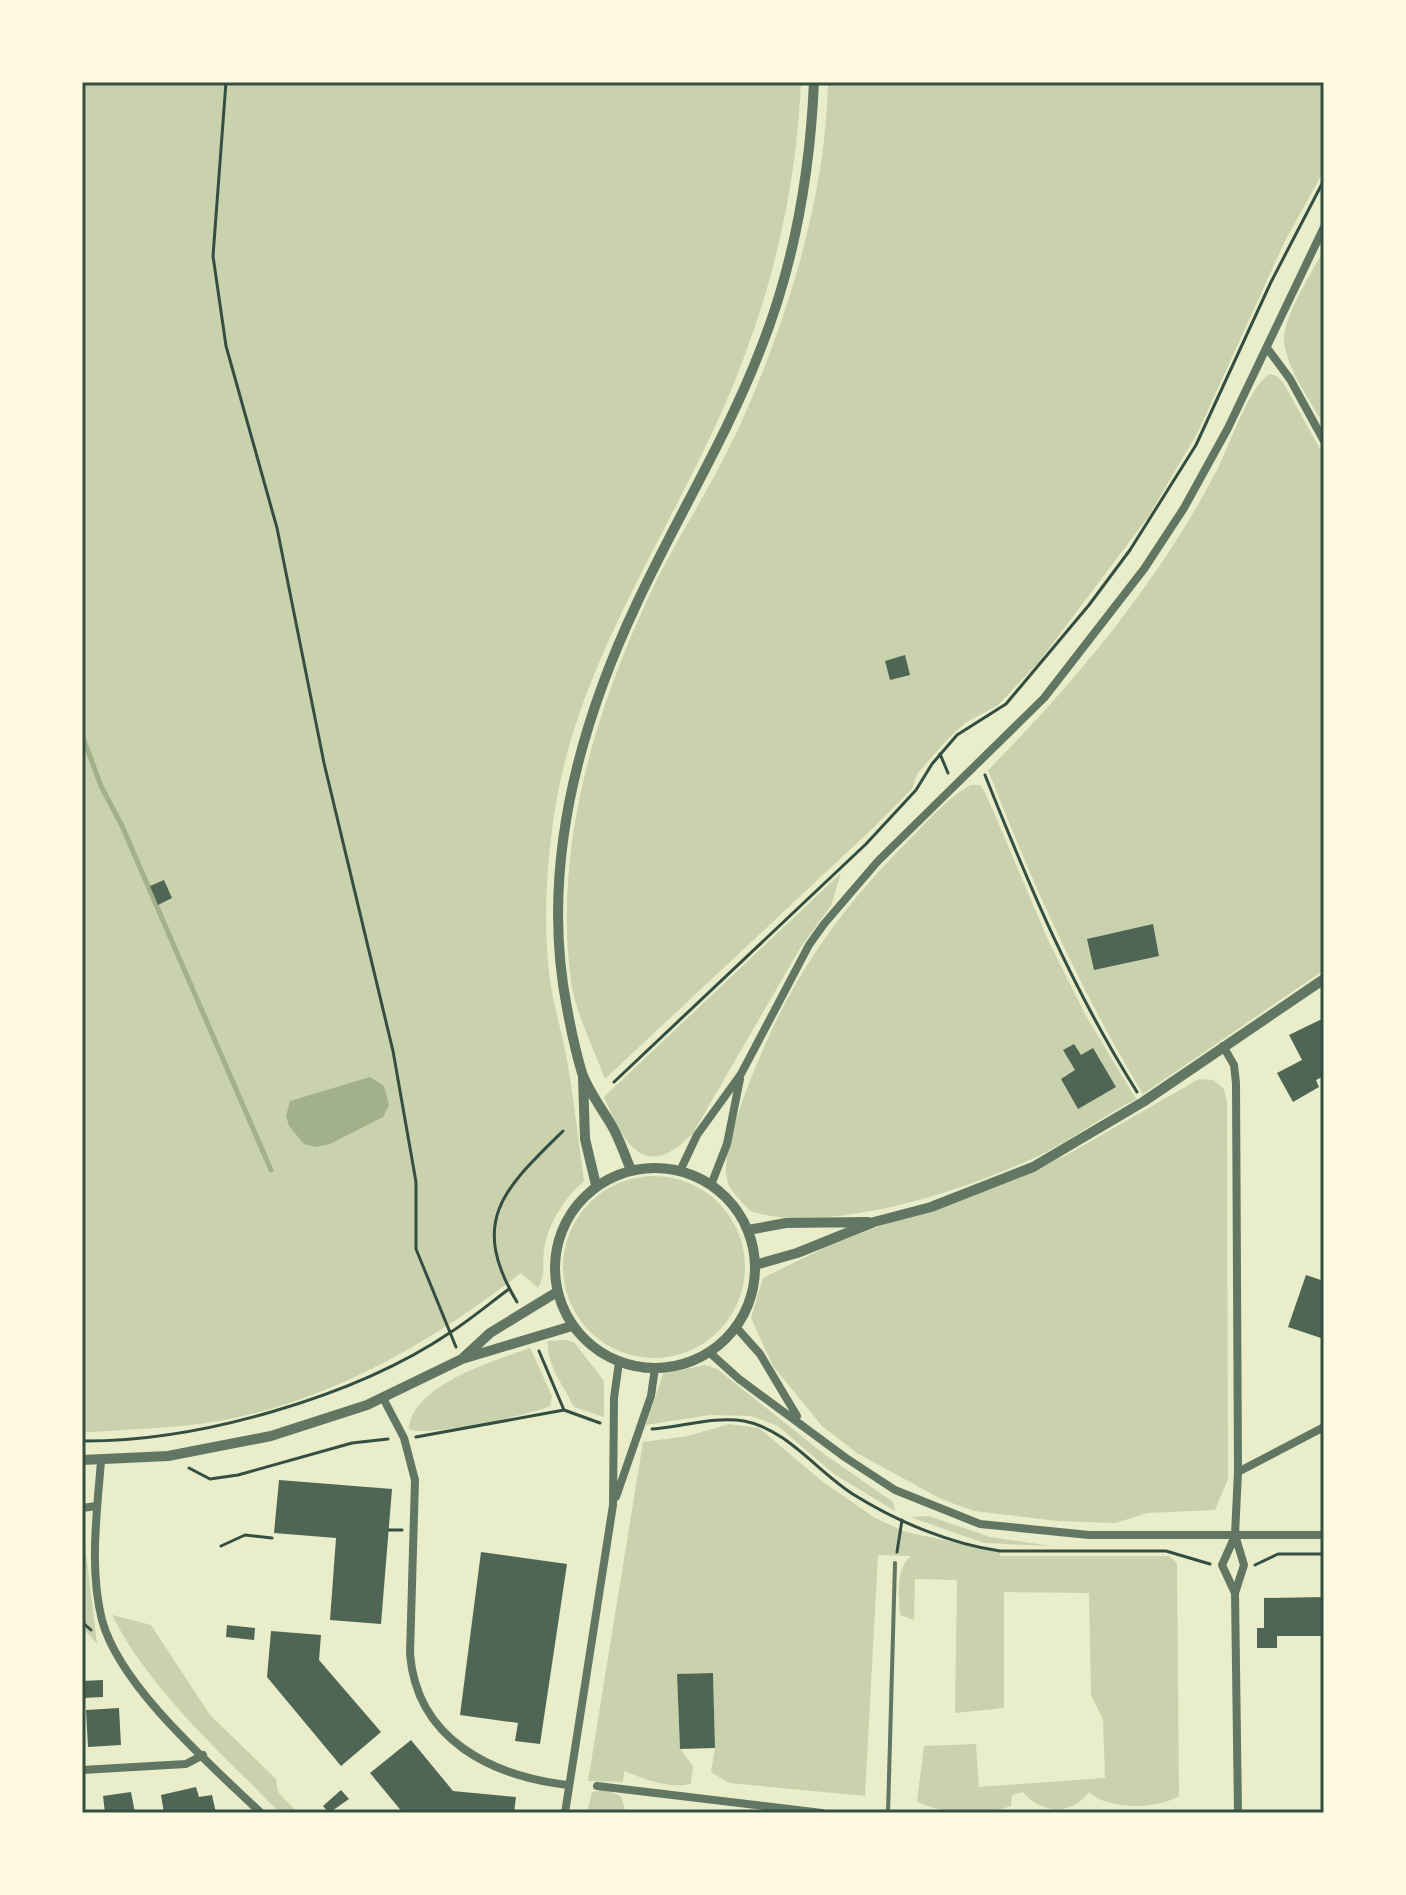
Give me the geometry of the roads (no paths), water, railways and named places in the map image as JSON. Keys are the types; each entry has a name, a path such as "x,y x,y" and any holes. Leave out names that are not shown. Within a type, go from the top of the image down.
{"street":[{"path":"596,1185 585,1139 583,1075 567,1008 559,914 566,818 576,768 609,668 637,603 715,453 779,298 805,193 814,82"},
{"path":"680,1171 697,1135 741,1074 809,945 824,924 878,861 981,764 1044,698 1127,594 1205,471 1324,227"},
{"path":"1267,348 1290,379 1324,441"},
{"path":"755,1265 797,1253 874,1222 931,1207 1033,1167 1143,1102 1324,979"},
{"path":"1223,1046 1234,1065 1236,1083 1238,1472 1235,1535 1244,1565 1235,1593 1238,1813"},
{"path":"711,1185 727,1144 741,1074"},
{"path":"583,1075 614,1129 631,1170"},
{"path":"655,1167 680,1171 711,1185 728,1199 748,1230 755,1265 752,1290 736,1327 709,1352 676,1365 655,1368 619,1362 590,1344 572,1326 557,1292 555,1259 558,1240 573,1210 596,1185 631,1170 655,1167"},
{"path":"748,1230 786,1223 874,1222"},
{"path":"462,1359 490,1333 557,1292"},
{"path":"82,1460 168,1456 271,1436 383,1398 462,1359 572,1326"},
{"path":"736,1327 760,1354 799,1421"},
{"path":"709,1352 739,1379 895,1490 980,1524 1089,1535 1324,1535"},
{"path":"565,1813 613,1505 614,1398 619,1362"},
{"path":"613,1505 651,1396 655,1368"},
{"path":"383,1398 404,1438 415,1480 410,1654 412,1677 422,1702 474,1759 513,1776 568,1785"},
{"path":"1238,1472 1324,1427"},
{"path":"101,1461 96,1579 110,1644 134,1682 261,1813"},
{"path":"82,1508 97,1506"},
{"path":"1235,1535 1222,1565 1235,1593"},
{"path":"82,1770 186,1764 203,1755"},
{"path":"597,1786 822,1813"}],"lane":[{"path":"888,1813 895,1563"}],"waterway":[{"path":"82,735 101,786 122,826 271,1170"}]}
